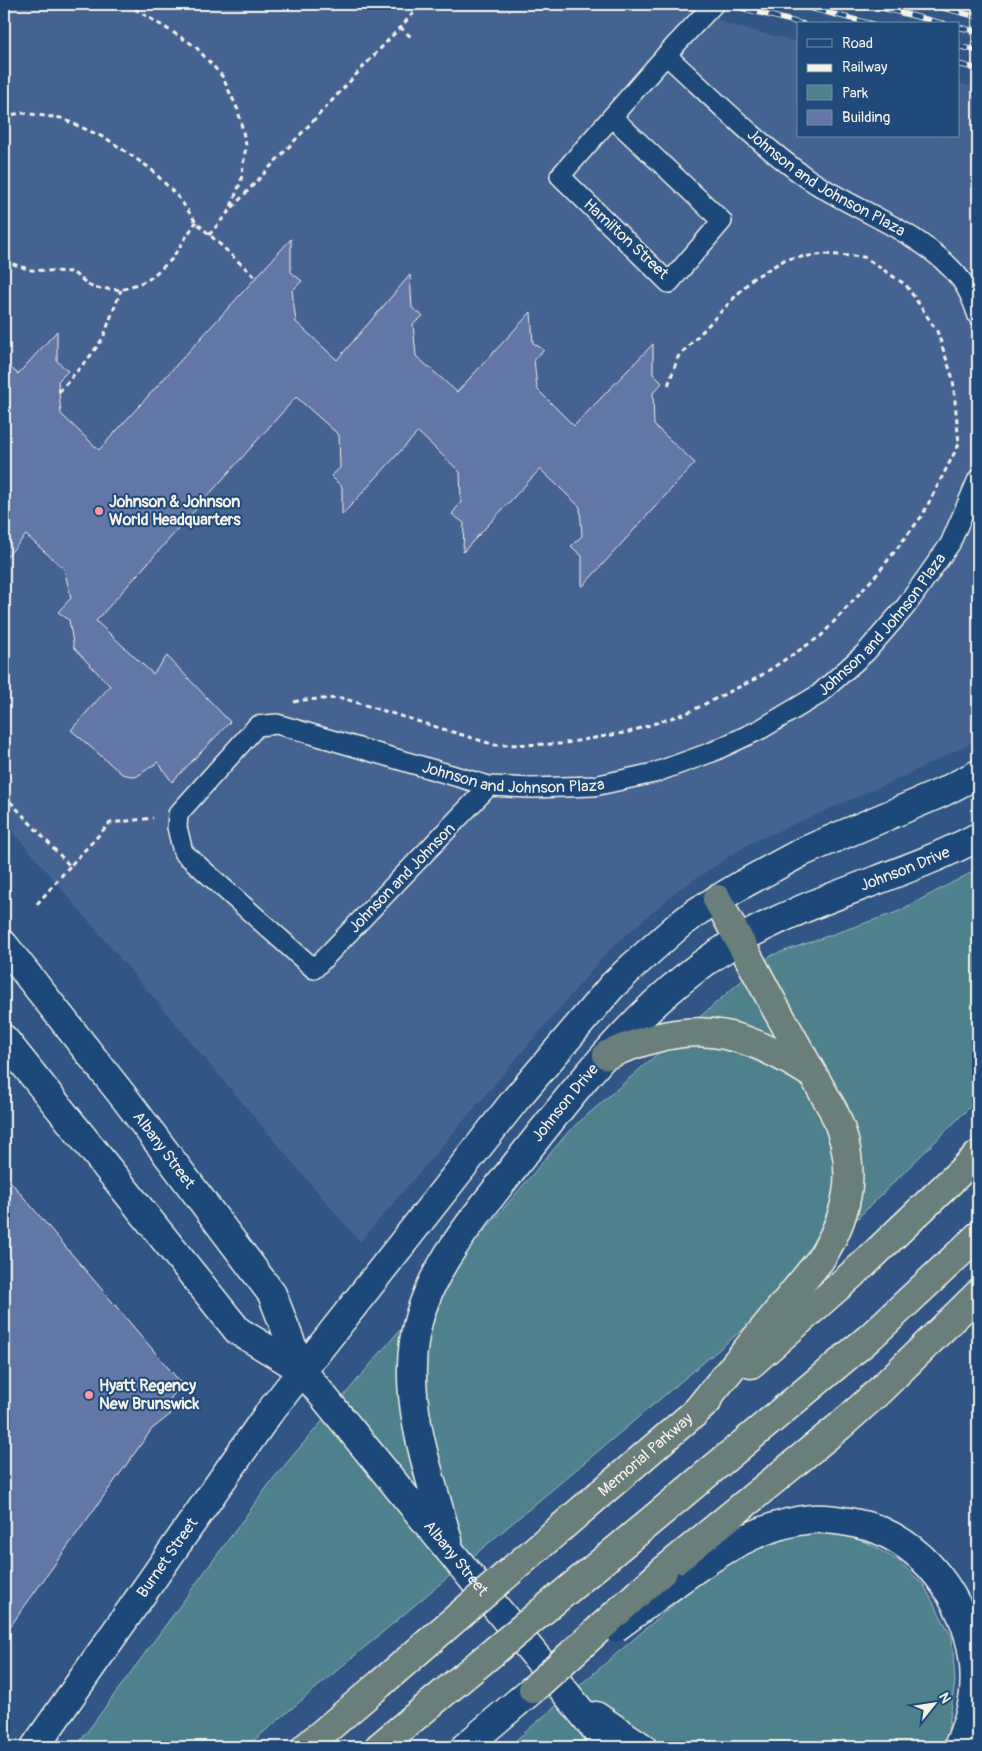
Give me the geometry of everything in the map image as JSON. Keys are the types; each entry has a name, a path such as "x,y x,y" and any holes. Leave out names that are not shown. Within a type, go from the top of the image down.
{"highway":[{"path":"694,1414 809,1274 830,1243 839,1224 849,1184 849,1164 841,1127 816,1077 775,1007 717,899"},
{"path":"607,1055 654,1037 691,1032 711,1032 753,1042 794,1063 816,1077"},
{"name":"Memorial Parkway","path":"306,1747 694,1414 864,1264 978,1155"},
{"path":"379,1747 869,1338 978,1236"},
{"path":"534,1689 668,1578 876,1394 978,1294"}],"main road":[{"path":"302,1370 516,1099 612,986 639,960 678,926 717,899 773,866 932,797 978,774"},
{"name":"Johnson Drive","path":"450,1550 416,1421 412,1376 414,1341 424,1301 433,1280 454,1244 568,1098 650,1007 693,970 739,940 804,907 932,859 978,837"},
{"name":"Albany Street","path":"4,945 127,1101 272,1294 302,1370 610,1747"},
{"name":"Albany Street","path":"4,1040 238,1331 302,1370"},
{"name":"Burnet Street","path":"35,1747 268,1414 302,1370"},
{"path":"668,1578 730,1546 771,1528 791,1522 835,1519 878,1529 899,1541 919,1555 936,1573 951,1595 962,1617 971,1643 974,1666 974,1693 969,1718 958,1747"},
{"path":"465,1747 534,1689"},
{"path":"571,1699 642,1747"}],"lane":[{"name":"Hamilton Street","path":"612,117 722,221 669,283 560,176 666,55 714,4"},
{"name":"Johnson and Johnson Plaza","path":"666,55 750,132 808,178 908,235 946,263 963,282 978,316"},
{"name":"Johnson and Johnson Plaza","path":"257,726 277,724 489,786 531,788 594,786 654,773 712,752 753,732 818,695 866,652 906,606 950,544 978,479"},
{"path":"178,814 257,726"},
{"name":"Johnson and Johnson","path":"178,814 177,827 183,852 314,969 489,786"}],"path":[{"path":"127,4 195,46 222,76 238,110 246,146 240,181 230,210"},
{"path":"210,235 230,210 421,4"},
{"path":"400,27 411,37"},
{"path":"4,116 22,112 61,118 107,140 151,170 179,198 196,222 255,277"},
{"path":"4,261 31,270 72,272 93,288 121,290 148,280 171,260 196,222"},
{"path":"257,726 271,708 302,700 342,698 495,744 560,744 629,732 689,712 757,678 820,636 878,573 922,516 958,444 953,379 937,331 906,285 864,258 824,254 786,259 752,279 678,358 668,386"},
{"path":"59,392 91,355 102,338 121,290"},
{"path":"4,795 70,866"},
{"path":"37,904 110,823 178,814"}],"shaded area":[{"path":"4,4 688,4 727,24 797,42 797,138 960,138 960,84 978,88 978,737 971,743 896,780 750,843 678,890 610,949 360,1242 4,821"}],"green space":[{"path":"978,869 978,1099 760,1315 246,1747 76,1747 273,1479 571,1129 770,956 897,912"},
{"path":"809,1532 840,1534 868,1543 899,1561 923,1584 952,1637 955,1682 946,1747 508,1747 721,1564 754,1545"}],"building":[{"name":"Johnson & Johnson World Headquarters","path":"291,239 291,272 302,281 292,291 296,322 337,360 410,275 412,308 423,316 413,324 416,356 457,392 531,312 533,343 544,350 534,359 537,389 574,426 653,344 653,374 662,383 653,393 654,425 695,463 582,587 582,556 571,546 582,536 580,507 540,469 463,552 464,523 452,514 461,502 460,472 418,432 342,515 342,487 331,476 340,468 339,435 296,397 96,621 153,674 167,656 230,722 172,782 158,762 136,777 122,774 71,730 110,686 74,648 69,620 58,612 71,598 64,569 26,535 4,560 4,362 18,374 57,331 57,361 68,371 58,381 61,414 99,450"},
{"name":"Hyatt Regency New Brunswick","path":"4,1174 181,1383 165,1407 171,1414 152,1429 4,1635"}],"railway":[{"path":"726,4 797,22"},
{"path":"794,4 864,22"},
{"path":"867,4 937,22"},
{"path":"928,4 978,17"},
{"path":"960,28 978,32"},
{"path":"960,46 978,51"},
{"path":"960,64 978,69"}],"place":[{"name":"Johnson & Johnson World Headquarters","path":"99,511"},
{"name":"Hyatt Regency New Brunswick","path":"89,1395"}]}
